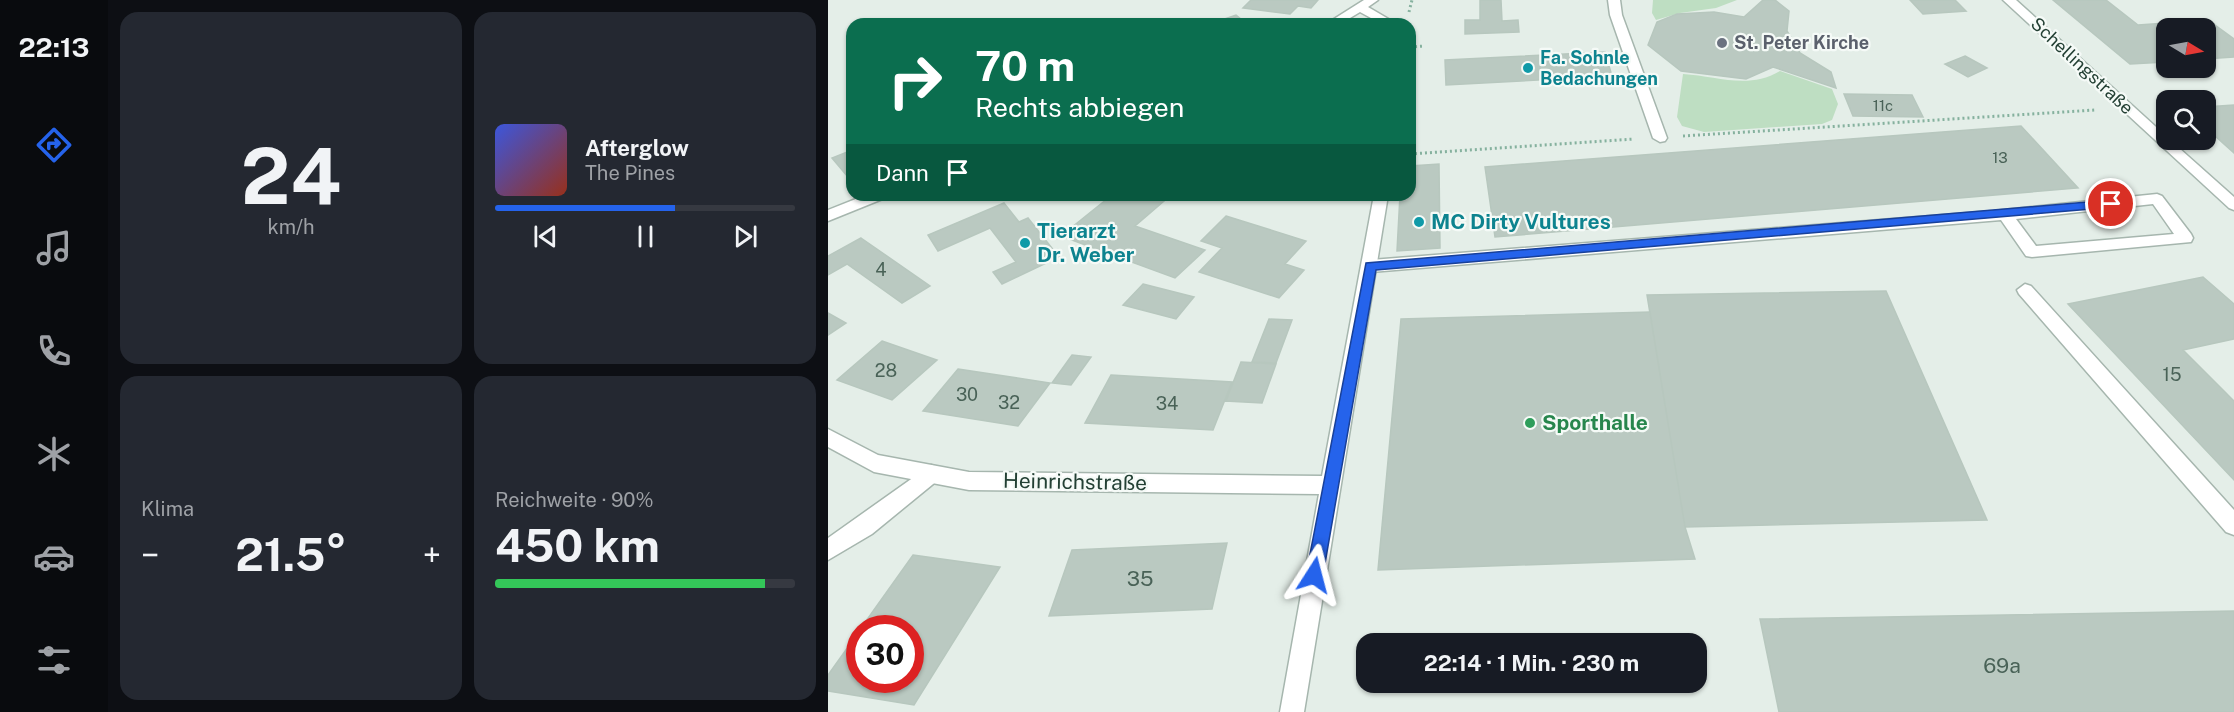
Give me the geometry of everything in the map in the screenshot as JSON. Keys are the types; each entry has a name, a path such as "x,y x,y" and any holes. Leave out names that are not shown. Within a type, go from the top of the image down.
{"street":[{"path":"1343,18 1372,0"},
{"path":"1614,0 1616,15 1660,138"},
{"name":"Schellingstraße","path":"2009,0 2234,205"},
{"path":"1362,8 1380,18"},
{"path":"1371,266 1994,216 2005,215 2032,252 2185,238 2157,199 1994,216"},
{"path":"828,216 865,201"},
{"path":"1292,712 1330,485 1371,266 1380,201"},
{"path":"2025,290 2234,525"},
{"name":"Heinrichstraße","path":"828,437 874,463 969,481 1330,485"},
{"path":"828,550 864,527 931,474"}],"path":[{"path":"1416,47 1424,46"},
{"path":"1416,154 2043,112 2128,109"}],"green space":[{"path":"1653,0 1737,0 1716,8 1680,13 1656,20 1652,13"},
{"path":"1780,71 1832,89 1838,104 1832,120 1822,124 1704,132 1682,126 1677,117 1683,74 1744,81 1768,77"}],"building":[{"path":"1251,0 1318,0 1311,8 1298,6 1290,14 1243,8"},
{"path":"1480,0 1501,0 1502,21 1518,20 1519,32 1465,34 1465,20 1480,20"},
{"name":"St. Peter Kirche","path":"1763,0 1775,0 1789,11 1787,31 1800,53 1831,72 1836,88 1773,67 1746,79 1681,71 1648,45 1657,22 1677,14 1714,12 1744,17"},
{"path":"1910,0 1955,0 1966,11 1923,14"},
{"path":"2053,0 2106,0 2138,25 2156,24 2156,63 2130,64"},
{"path":"2216,26 2234,39 2234,57 2216,58"},
{"name":"Fa. Sohnle Bedachungen","path":"1605,52 1612,76 1446,85 1445,60"},
{"path":"1965,56 1987,68 1968,77 1945,64"},
{"path":"1844,94 1912,95 1923,117 1853,116"},
{"path":"2234,105 2234,153 2216,137 2216,106"},
{"path":"2021,126 2078,188 1495,237 1485,167"},
{"path":"846,152 846,175 832,158"},
{"name":"MC Dirty Vultures","path":"1439,164 1440,248 1397,251 1400,201 1416,201 1416,166"},
{"path":"1105,201 1164,201 1135,226 1205,250 1175,278 1061,236"},
{"name":"Tierarzt Dr. Weber","path":"1004,203 1019,222 1028,218 1059,257 1002,284 993,272 1016,262 990,228 938,251 928,235"},
{"path":"1226,216 1306,241 1285,264 1304,270 1279,298 1199,272 1222,248 1201,241"},
{"path":"861,238 930,286 902,303 847,264 828,275 828,256"},
{"path":"2203,277 2234,304 2234,339 2183,350 2234,401 2234,480 2068,304"},
{"path":"1143,284 1194,297 1176,319 1123,305"},
{"path":"1886,291 1987,520 1685,527 1647,295"},
{"name":"Sporthalle","path":"1650,312 1685,527 1695,559 1378,570 1401,319"},
{"path":"828,313 846,323 828,335"},
{"path":"1269,319 1292,320 1276,363 1252,362"},
{"path":"882,341 937,360 892,400 837,380"},
{"path":"1072,355 1091,357 1071,385 1052,383"},
{"path":"1241,362 1276,364 1262,403 1226,401"},
{"path":"958,369 1050,383 1018,426 923,411"},
{"path":"1111,375 1232,382 1213,430 1085,423"},
{"path":"1227,543 1212,609 1049,616 1072,550"},
{"path":"913,555 1000,567 924,689 924,615 870,615"},
{"path":"2234,611 2234,712 1779,712 1760,619"},
{"path":"846,650 846,693 921,693 914,705 828,691 828,675"}],"place":[{"name":"St. Peter Kirche","path":"1722,43"},
{"name":"Fa. Sohnle Bedachungen","path":"1528,68"},
{"name":"MC Dirty Vultures","path":"1419,222"},
{"name":"Tierarzt Dr. Weber","path":"1025,243"},
{"name":"Sporthalle","path":"1530,423"}],"route":[{"path":"1314,575 1371,266 1971,218 2111,204"}]}
